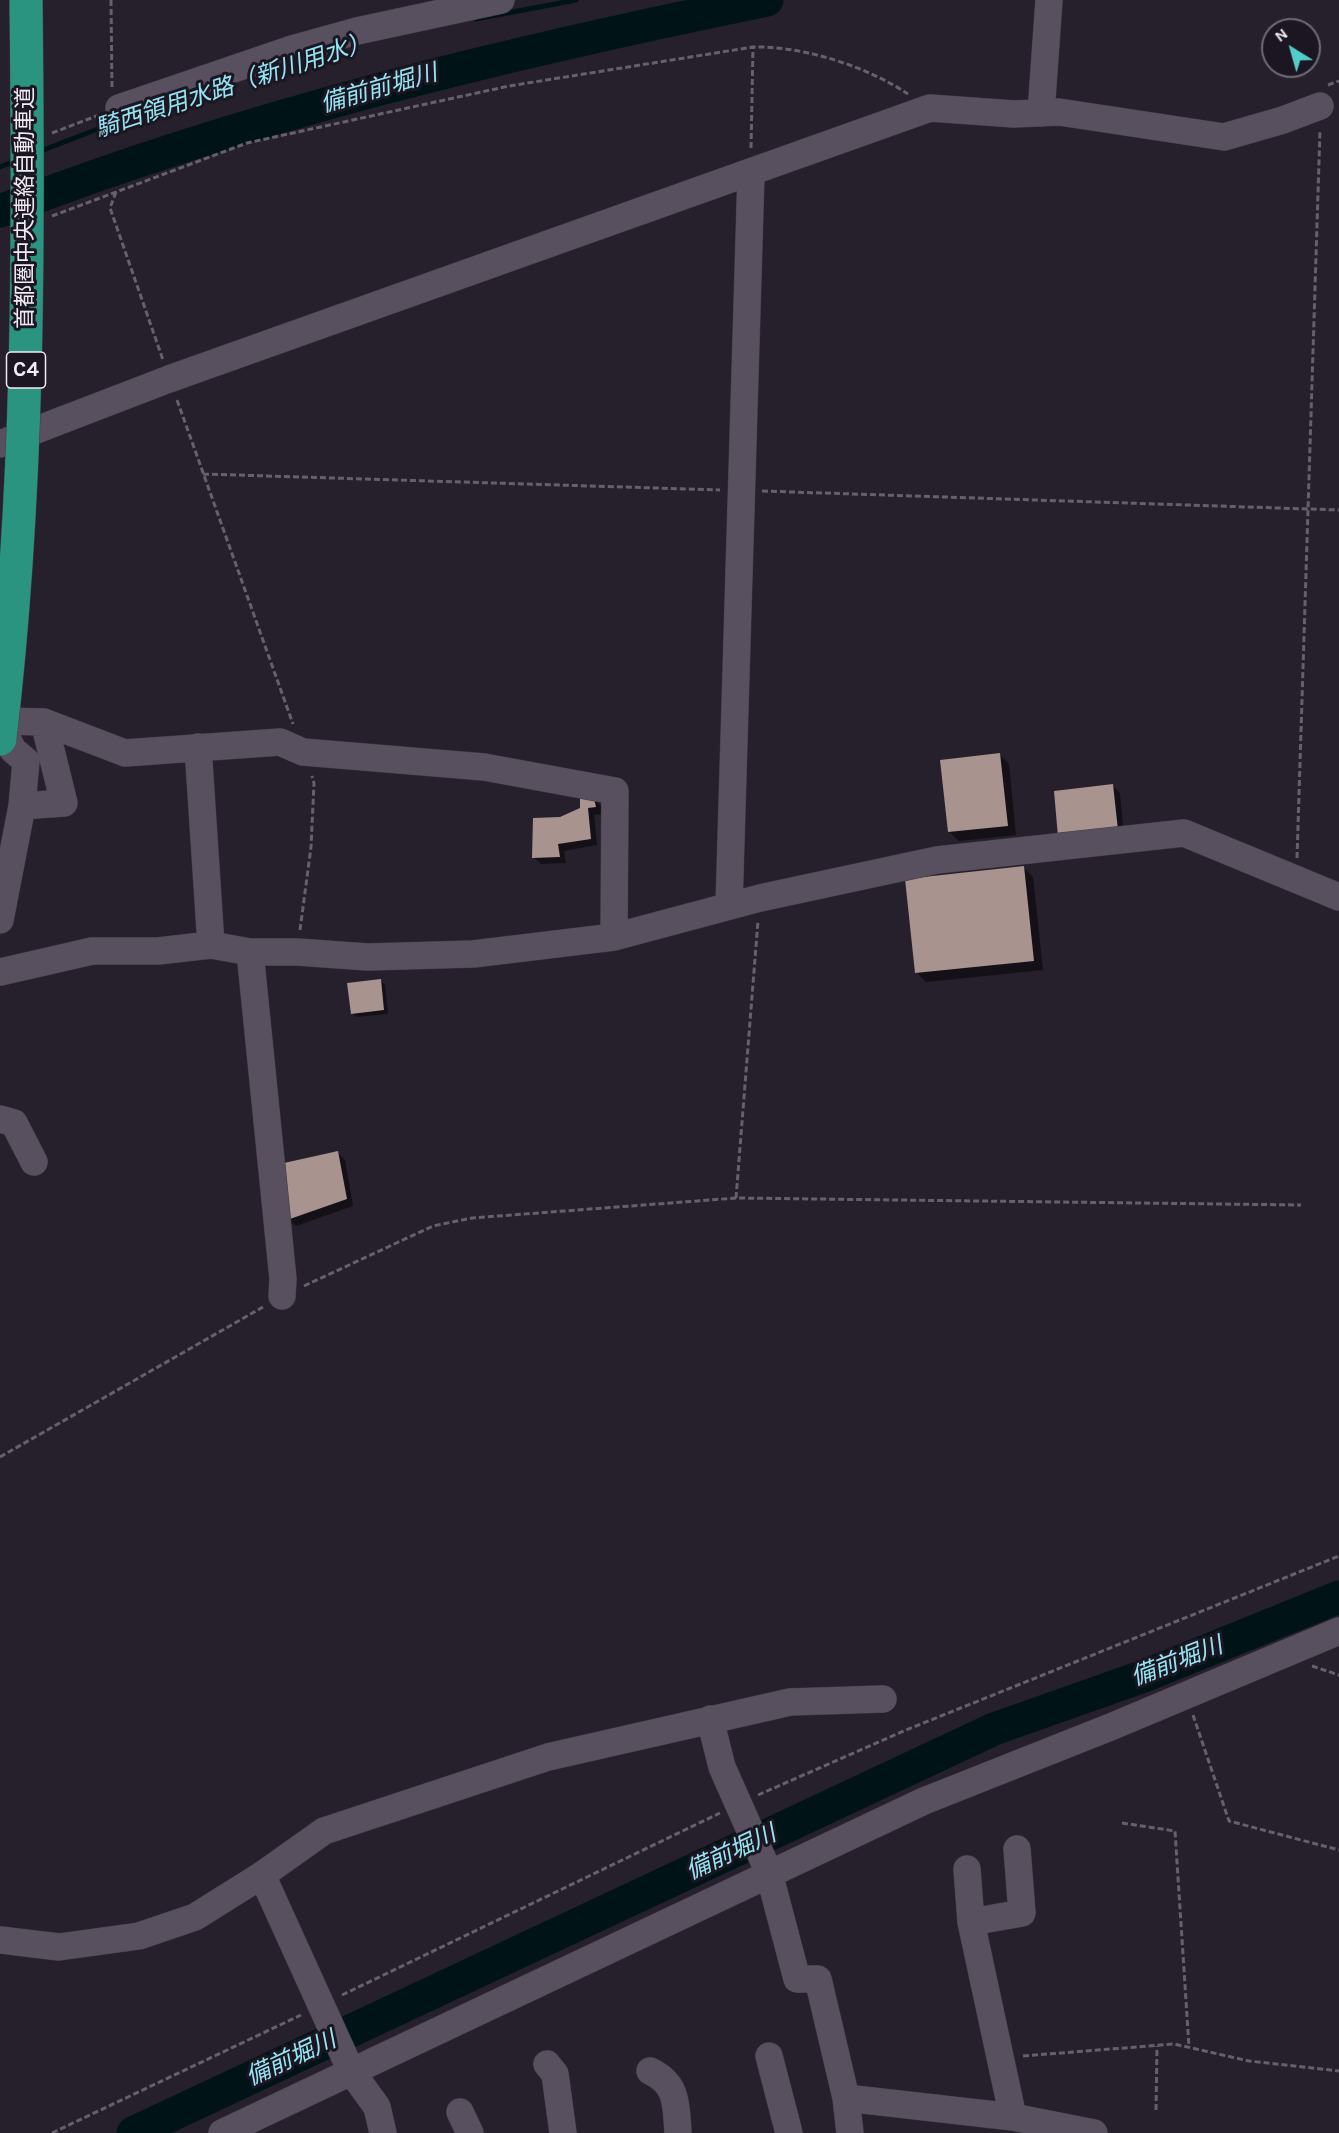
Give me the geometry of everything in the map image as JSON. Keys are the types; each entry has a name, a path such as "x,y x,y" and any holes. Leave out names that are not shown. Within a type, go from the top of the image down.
{"highway":[{"name":"首都圏中央連絡自動車道","path":"0,739 10,651 26,397 26,0"}],"street":[{"path":"119,108 292,49 357,31 501,0"},
{"path":"1041,113 1049,0"},
{"path":"0,444 169,379 751,174 930,108 1014,114 1059,112 1224,137 1283,120 1320,106"},
{"path":"729,906 751,174"},
{"path":"0,920 22,806 26,761 13,750 0,723 44,722 125,753 280,742 303,752 484,767 615,791 614,937"},
{"path":"22,806 64,803 44,722"},
{"path":"198,747 211,945"},
{"path":"0,972 92,951 158,951 211,945 250,952 297,952 368,957 473,954 614,937 760,898 937,860 1184,833 1339,897"},
{"path":"250,952 284,1279 282,1296"},
{"path":"0,1119 14,1123 34,1162"},
{"path":"222,2133 924,1800 1339,1631"},
{"path":"0,1940 59,1947 139,1936 195,1917 262,1875 324,1831 548,1757 790,1702 883,1699"},
{"path":"710,1719 722,1767 737,1805 769,1872 797,1979 818,1979 846,2098 850,2133"},
{"path":"971,1922 1022,1912 1017,1849"},
{"path":"967,1869 971,1922 1013,2117"},
{"path":"262,1875 319,2006 351,2071 378,2107 383,2133"},
{"path":"769,2056 789,2133"},
{"path":"547,2064 555,2074 563,2133"},
{"path":"650,2071 662,2077 670,2085 678,2133"},
{"path":"846,2098 979,2123 1013,2117 1094,2133"}],"path":[{"path":"43,136 119,108 112,96 111,0"},
{"path":"42,220 247,143 509,87 753,47 771,46 843,63 889,81 930,108"},
{"path":"751,174 753,47"},
{"path":"1296,880 1320,106"},
{"path":"116,192 110,208 314,783 311,847 297,952"},
{"path":"203,474 1339,510"},
{"path":"736,1198 760,898"},
{"path":"0,1457 282,1296 433,1226 472,1218 736,1198 1301,1205"},
{"path":"52,2133 737,1805 906,1730 1339,1556"},
{"path":"1304,1663 1339,1675"},
{"path":"1198,1690 1190,1707 1229,1821 1339,1850"},
{"path":"1122,1823 1175,1831 1189,2047"},
{"path":"1001,2058 1174,2044 1249,2061 1339,2071"},
{"path":"1156,2110 1157,2045"}],"building":[{"path":"1000,753 1008,826 948,832 940,760"},
{"path":"1113,784 1118,830 1058,837 1054,791"},
{"path":"594,798 596,807 588,808 591,839 558,844 560,857 532,858 533,818 560,817 580,808 580,799"},
{"path":"1024,866 1034,961 915,973 905,879"},
{"path":"381,979 384,1010 351,1014 347,983"},
{"path":"338,1151 347,1199 287,1220 275,1165"}],"waterway":[{"name":"騎西領用水路（新川用水）","path":"476,19 576,0"},
{"name":"備前前堀川","path":"0,211 188,145 379,89 572,42 767,0"},
{"name":"騎西領用水路（新川用水）","path":"38,152 124,119"},
{"name":"騎西領用水路（新川用水）","path":"0,167 15,161"},
{"name":"備前堀川","path":"133,2133 994,1729 1144,1676 1339,1597"}]}
